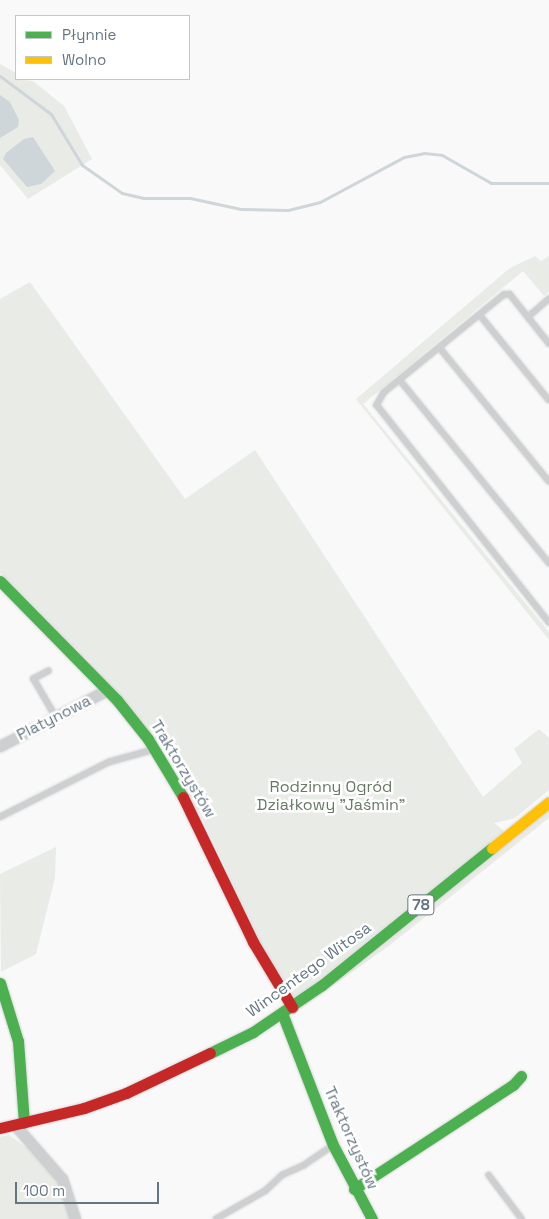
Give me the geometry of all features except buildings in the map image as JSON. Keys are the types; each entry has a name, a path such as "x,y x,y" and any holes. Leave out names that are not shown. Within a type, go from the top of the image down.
{"street":[{"name":"Traktorzystów","path":"0,581 107,690 154,749 192,812 287,1010 333,1146 354,1190 372,1219"},
{"name":"Platynowa","path":"0,746 107,690"},
{"name":"Wincentego Witosa","path":"0,1128 84,1108 148,1084 216,1052 287,1010 549,802"},
{"path":"0,983 18,1041 20,1124 62,1179 75,1219"},
{"path":"354,1190 513,1085 521,1076"}],"lane":[{"path":"549,344 510,295 504,296 378,400 378,411 549,622"},
{"path":"528,317 549,299"},
{"path":"480,315 549,400"},
{"path":"440,348 549,481"},
{"path":"400,380 549,563"},
{"path":"49,671 34,679 56,717"},
{"path":"0,817 109,762 154,749"},
{"path":"216,1219 265,1191 282,1175 304,1165 333,1146"},
{"path":"489,1175 522,1219"}],"green space":[{"path":"0,64 15,72 15,80 33,81 64,106 92,159 28,199 0,165"},
{"path":"535,256 541,261 549,256 549,292 544,296 523,271 363,404 549,632 549,640 356,399 510,268"},
{"name":"Rodzinny Ogród Działkowy \"Jaśmin\"","path":"30,282 185,499 255,450 483,797 522,763 514,749 539,729 549,738 549,790 515,818 494,823 504,831 298,997 289,996 292,991 267,956 200,814 39,612 0,573 0,299"},
{"path":"549,808 549,818 390,945 292,1015"},
{"path":"56,847 55,878 36,954 1,972 0,874"},
{"path":"9,1135 26,1147 57,1178 71,1219 0,1219 0,1137"}],"shaded area":[{"path":"0,95 10,102 19,120 18,127 0,138"},
{"path":"33,137 55,171 41,184 27,187 3,159 6,153 24,139"}],"waterway":[{"path":"0,76 51,114 82,165 122,193 143,198 190,198 241,209 288,210 320,202 404,157 424,153 442,155 491,183 549,183"}],"traffic: fast":[{"path":"0,581 117,700 148,739 183,797"},
{"path":"210,1053 253,1032 322,985 492,848"},
{"path":"0,983 18,1041 24,1123"},
{"path":"282,1013 333,1145 372,1219"},
{"path":"354,1189 513,1085 521,1076"}],"traffic: slow":[{"path":"492,848 549,802"}],"traffic: jam":[{"path":"183,797 253,942 292,1007"},
{"path":"0,1128 84,1108 126,1093 210,1053"}]}
